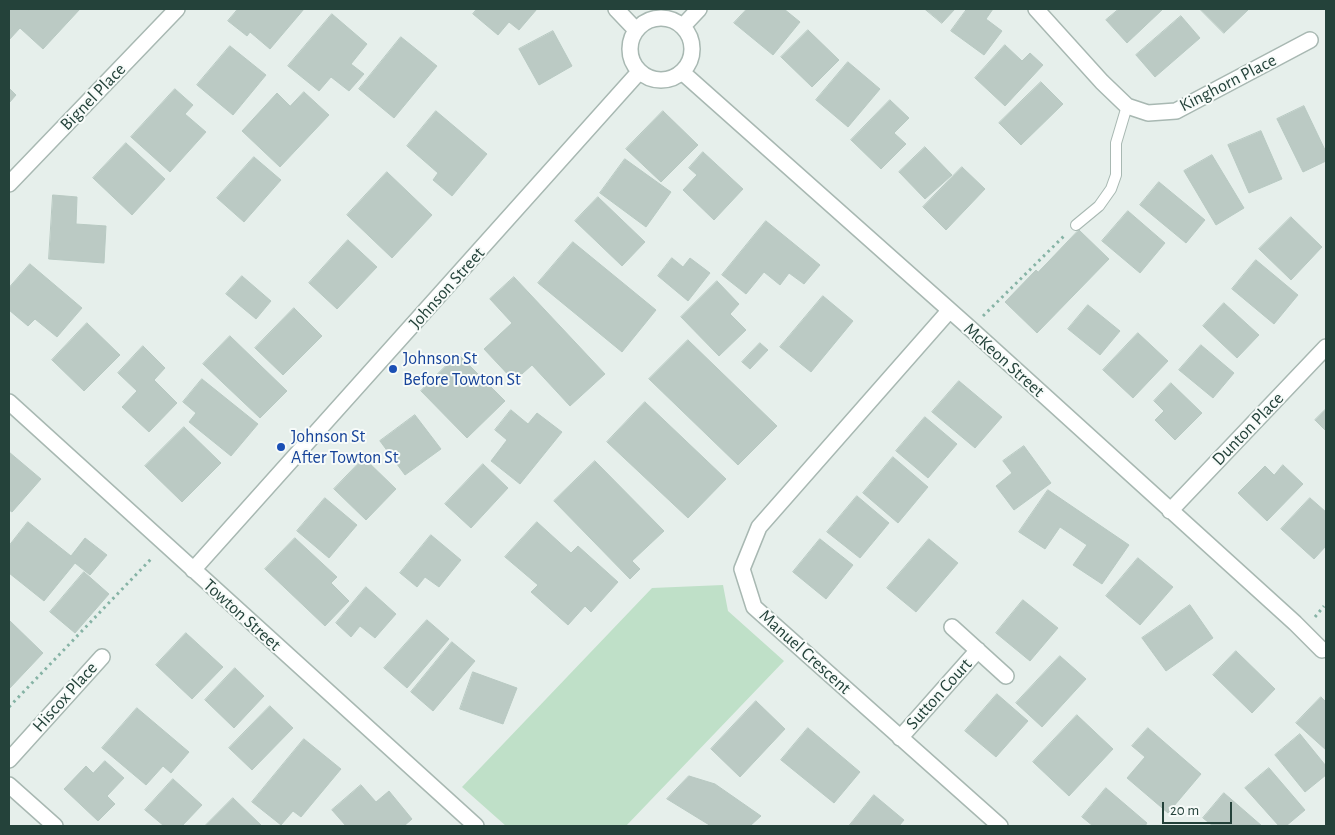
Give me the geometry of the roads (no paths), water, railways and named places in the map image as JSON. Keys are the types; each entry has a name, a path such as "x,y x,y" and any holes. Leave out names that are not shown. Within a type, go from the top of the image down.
{"street":[{"name":"Bignel Place","path":"9,184 177,9"},
{"path":"616,9 636,30"},
{"path":"683,26 699,9"},
{"name":"Kinghorn Place","path":"1036,9 1102,82 1127,106 1148,113 1176,111 1310,40"},
{"path":"663,18 683,26 692,43 692,54 682,72 668,80 651,79 639,72 632,63 630,54 630,46 636,30 644,23 653,19 663,18"},
{"name":"Johnson Street","path":"193,570 639,72"},
{"name":"McKeon Street","path":"682,72 948,311 972,330 1322,650"},
{"name":"Manuel Crescent","path":"948,311 759,528 742,569 754,607 1000,826"},
{"name":"Dunton Place","path":"1170,510 1326,347"},
{"name":"Towton Street","path":"9,402 476,826"},
{"name":"Sutton Court","path":"952,628 1006,676"},
{"name":"Sutton Court","path":"900,738 978,650"},
{"name":"Hiscox Place","path":"9,760 102,657"},
{"path":"9,785 55,826"}],"lane":[{"path":"1076,224 1099,206 1111,189 1116,175 1116,143 1127,106"}],"place":[{"name":"Johnson St Before Towton St","path":"393,369"},
{"name":"Johnson St After Towton St","path":"281,447"}]}
